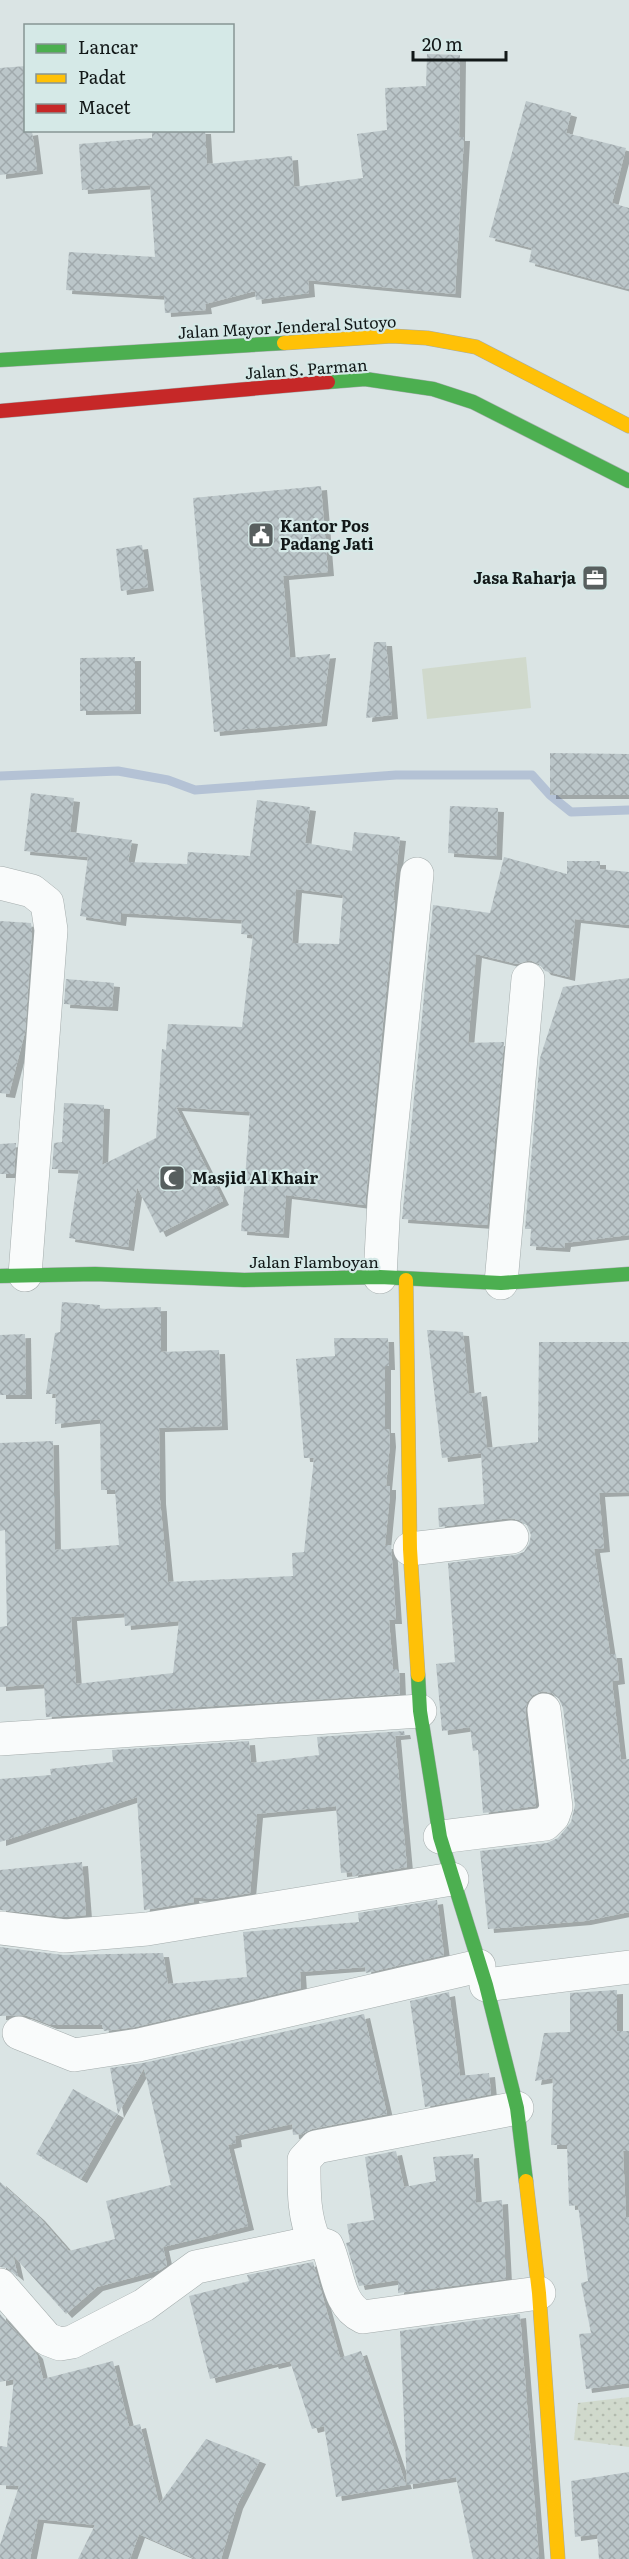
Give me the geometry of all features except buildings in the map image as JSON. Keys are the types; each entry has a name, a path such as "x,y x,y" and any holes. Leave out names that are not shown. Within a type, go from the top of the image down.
{"street":[{"name":"Jalan Mayor Jenderal Sutoyo","path":"0,360 392,336 427,338 476,347 629,426"},
{"name":"Jalan S. Parman","path":"0,411 365,379 433,389 472,402 629,481"},
{"path":"417,874 384,1201 393,1279 420,1711 440,1837 482,1976 517,2108 539,2293 558,2559"},
{"path":"0,883 32,891 47,903 51,930 13,1276"},
{"path":"501,1283 528,979"},
{"name":"Jalan Flamboyan","path":"13,1276 95,1274 244,1280 393,1279 501,1283 629,1275"},
{"path":"410,1549 512,1537"},
{"path":"440,1837 545,1824 553,1816 556,1807 544,1710"},
{"path":"0,1738 420,1711"},
{"path":"0,1928 65,1936 147,1929 452,1879"},
{"path":"20,2033 74,2055 139,2045 482,1976 629,1967"},
{"path":"315,2242 310,2231 304,2160 316,2147 517,2108"},
{"path":"0,2285 47,2339 60,2344 72,2342 103,2328 144,2305 196,2267 315,2242 327,2246 343,2297 354,2313 363,2317 539,2293"}],"shaded area":[{"path":"526,657 531,708 427,719 422,669"},
{"path":"629,2397 629,2447 574,2440 578,2403"}],"waterway":[{"path":"0,776 118,771 168,780 195,790 396,775 532,775 550,795 571,812 629,810"}],"traffic: fast":[{"path":"0,360 284,343"},
{"path":"328,382 365,379 433,389 473,402 629,481"},
{"path":"0,1276 95,1274 244,1280 380,1277 501,1283 629,1274"},
{"path":"418,1675 420,1711 440,1837 486,1985 517,2108 526,2181"}],"traffic: slow":[{"path":"284,343 392,336 427,338 476,347 629,426"},
{"path":"406,1280 410,1549 418,1675"},
{"path":"526,2181 539,2293 558,2559"}],"traffic: jam":[{"path":"0,411 328,382"}],"place":[{"name":"Kantor Pos Padang Jati","path":"261,535"},
{"name":"Jasa Raharja","path":"595,578"},
{"name":"Masjid Al Khair","path":"172,1178"}]}
